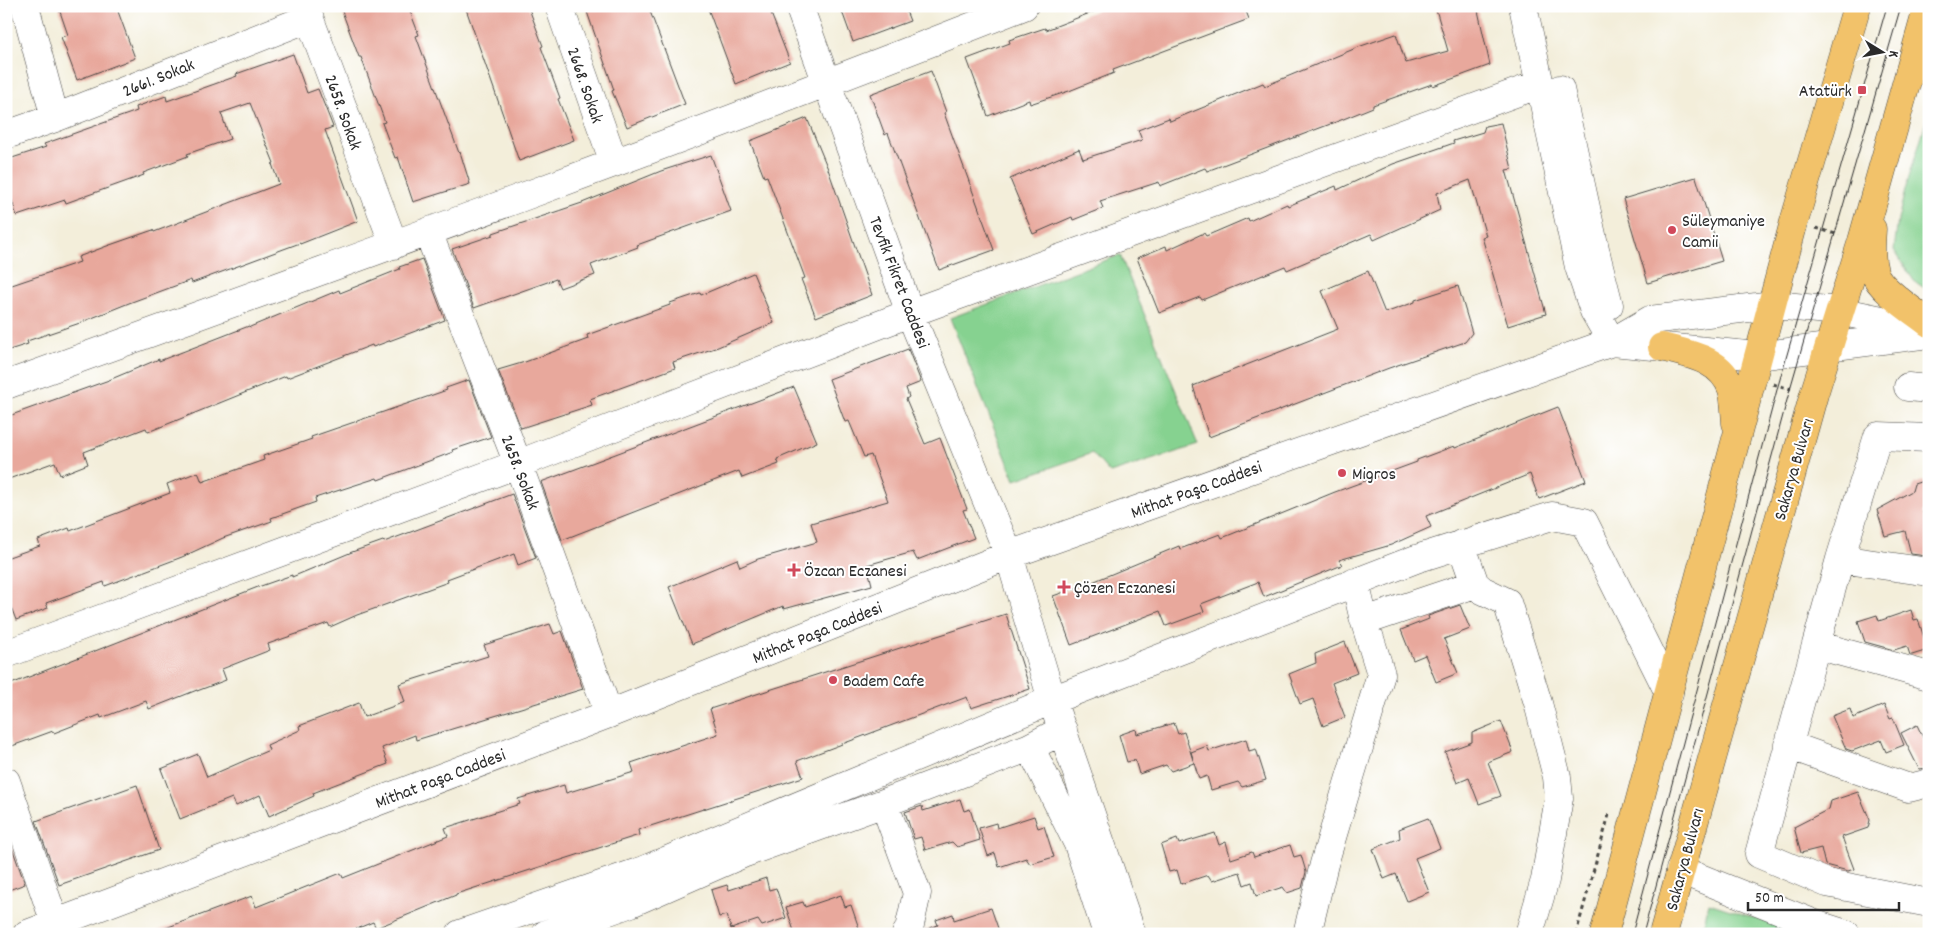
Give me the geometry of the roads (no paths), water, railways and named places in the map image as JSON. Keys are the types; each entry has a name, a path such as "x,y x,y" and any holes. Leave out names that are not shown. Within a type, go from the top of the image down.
{"main road":[{"path":"1604,934 1794,222 1857,6"},
{"name":"Sakarya Bulvarı","path":"1663,934 1827,348 1862,241 1928,6"},
{"path":"1874,196 1871,251 1875,274 1889,292 1929,323"},
{"path":"1662,347 1708,360 1724,375 1732,389 1737,434"}],"street":[{"path":"25,6 55,118"},
{"name":"2668. Sokak","path":"559,6 614,163"},
{"name":"Tevfik Fikret Caddesi","path":"799,6 910,314 1009,555 1052,700 1132,934"},
{"path":"6,385 394,245 826,84 1024,6"},
{"path":"1523,6 1579,267 1594,311 1612,342"},
{"path":"1541,6 1597,258 1609,302 1612,342"},
{"name":"2661. Sokak","path":"6,135 55,118 307,12"},
{"name":"2658. Sokak","path":"307,12 394,245"},
{"path":"6,654 518,464 910,314 1540,84"},
{"name":"2658. Sokak","path":"428,232 518,464 609,714"},
{"path":"1612,342 1650,320 1773,305 1839,311 1929,330"},
{"path":"1612,342 1662,347 1755,368 1827,348 1929,334"},
{"name":"Mithat Paşa Caddesi","path":"27,934 609,714 1009,555 1612,342"},
{"path":"1929,438 1878,436 1840,559 1759,854 1827,883 1929,903"},
{"path":"460,934 644,870 1052,700 1355,582 1416,559 1552,516 1584,522 1669,693"},
{"path":"1461,544 1476,584 1482,590 1507,602 1538,703 1557,777 1559,798 1545,880 1529,934"},
{"path":"1840,559 1929,572"},
{"path":"1307,934 1324,864 1381,674 1355,582"},
{"path":"1365,621 1476,584"},
{"path":"1816,645 1929,676"},
{"path":"546,934 631,903 746,853 1030,747 1063,730"},
{"path":"1788,745 1909,788 1929,783"},
{"path":"1030,747 1078,844 1107,934"},
{"path":"6,782 55,923"},
{"path":"884,803 917,894 909,929 906,934"},
{"path":"1680,870 1814,929 1846,934"}],"tram line":[{"path":"1632,934 1778,386 1887,6"},
{"path":"1643,934 1790,389 1901,6"}],"place":[{"name":"Atatürk","path":"1862,90"},
{"name":"Süleymaniye Camii","path":"1672,230"},
{"name":"Migros","path":"1342,473"},
{"name":"Özcan Eczanesi","path":"794,570"},
{"name":"Çözen Eczanesi","path":"1064,587"},
{"name":"Badem Cafe","path":"833,680"}]}
